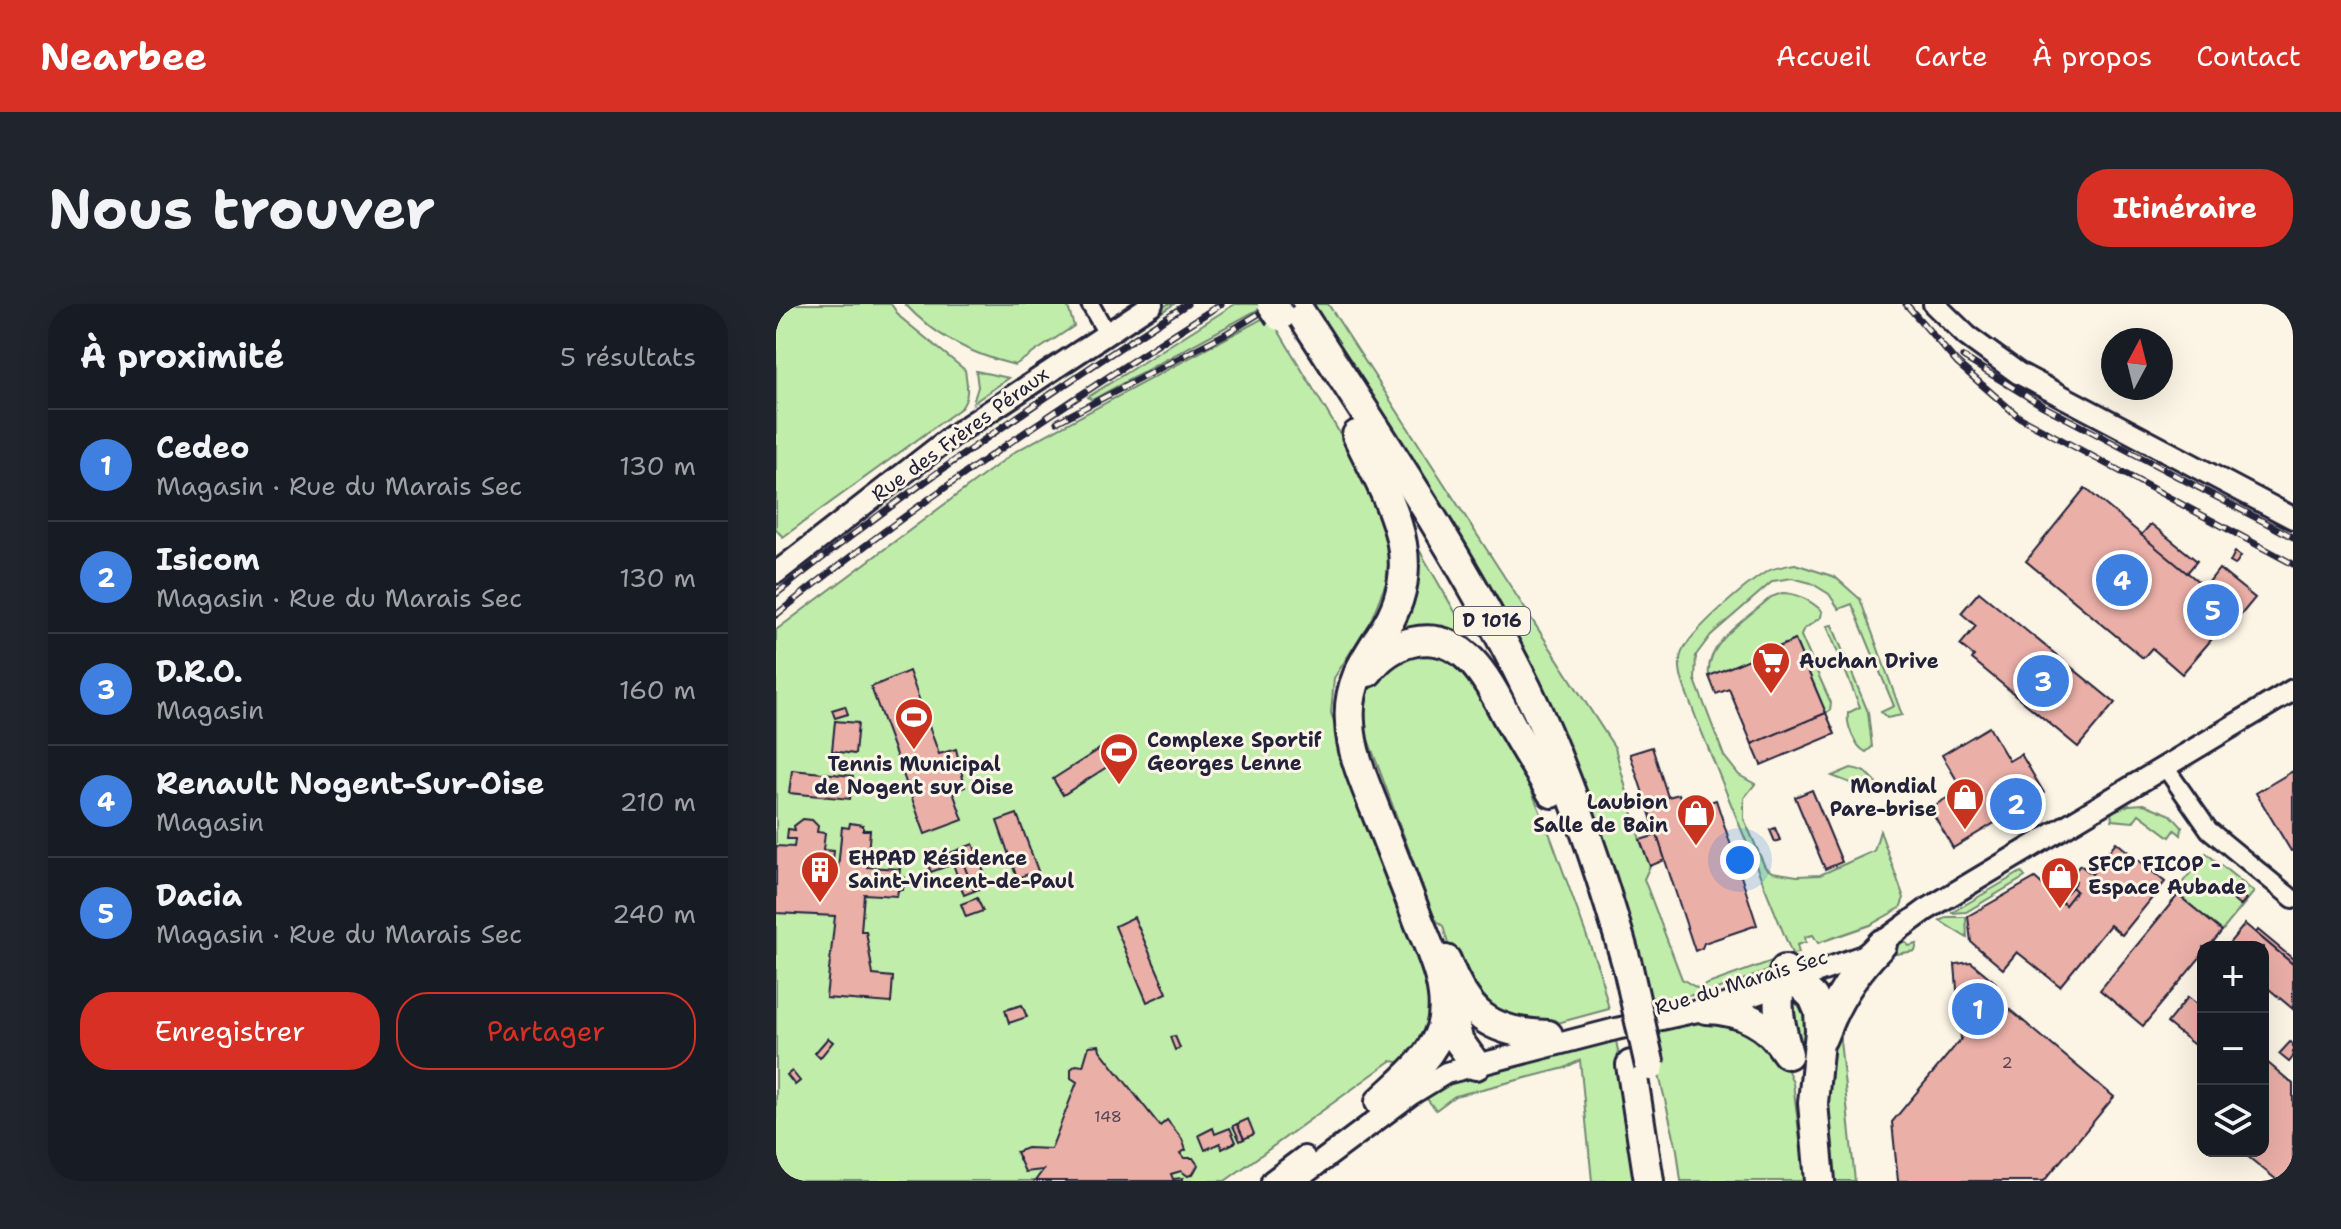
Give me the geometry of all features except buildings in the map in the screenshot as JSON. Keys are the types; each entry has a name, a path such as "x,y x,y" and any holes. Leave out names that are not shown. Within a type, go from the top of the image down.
{"highway":[{"name":"D 1016","path":"1283,308 1477,632 1552,793 1620,973"},
{"name":"D 1016","path":"1283,308 1447,541 1527,689 1582,819 1668,1181"},
{"name":"D 1016","path":"1357,435 1399,528 1406,566 1396,609 1355,677 1350,701 1350,728 1361,771 1447,987 1458,1040 1487,1055"},
{"name":"D 1016","path":"1487,1055 1450,971 1362,748 1358,706 1366,675 1388,652 1408,643 1438,641 1460,649 1477,665 1488,682 1552,793"},
{"path":"1818,1050 1843,993 1863,964 1882,944"},
{"name":"D 1016","path":"1380,1102 1423,1060 1440,1031 1443,1003 1434,959"},
{"path":"1810,1181 1799,1090 1778,1016 1787,978 1817,1005 1820,1024 1813,1103 1820,1181"},
{"name":"D 1016","path":"1465,1000 1482,1018 1501,1028 1548,1035"},
{"path":"1706,1009 1731,1012 1753,1020 1777,1038 1788,1054"},
{"name":"D 1016","path":"1641,1066 1649,1181"}],"street":[{"path":"1090,304 1106,332"},
{"name":"Rue des Frères Péraux","path":"776,573 921,458 1152,304"},
{"path":"1934,304 1967,336 2018,373 2293,518"},
{"name":"Rue du Marais Sec","path":"1487,1055 1733,1003 1926,910 2293,690"},
{"path":"2165,767 2209,830 2293,899"},
{"name":"Rue du Marais Sec","path":"1487,1055 1548,1035 1787,978 1863,956 1926,910"},
{"path":"1272,1181 1424,1073 1487,1055"},
{"path":"1295,1181 1433,1080 1487,1055"}],"green space":[{"path":"776,304 891,304 900,317 965,370 967,385 966,400 961,408 783,537 776,530"},
{"path":"905,304 1067,304 1074,326 1015,365 956,343 929,326"},
{"path":"1168,304 1174,304 958,447 861,517 922,468"},
{"path":"1235,304 1258,304 1261,308 1092,400 1088,397"},
{"path":"1304,304 1328,304 1615,748 1650,866 1644,879 1682,979 1697,988 1772,961 1771,970 1709,992 1647,1003 1573,760 1458,533"},
{"name":"Complexe Sportif Georges Lenne","path":"1269,315 1382,509 1389,555 1386,583 1371,620 1334,678 1331,713 1427,967 1438,1017 1412,1064 1391,1061 1225,1181 781,1181 776,1169 776,630 1016,451"},
{"path":"976,371 1009,378 973,403 978,387"},
{"path":"1414,541 1476,648 1388,635"},
{"path":"1795,564 1835,577 1860,599 1902,715 1887,718 1881,712 1894,706 1852,604 1839,609 1829,594 1811,583 1792,578 1773,581 1711,635 1696,655 1695,680 1724,756 1739,775 1755,784 1744,798 1744,819 1765,867 1772,872 1797,876 1820,875 1874,851 1880,831 1904,898 1900,908 1870,925 1818,943 1813,935 1805,937 1806,942 1797,945 1799,953 1792,954 1696,718 1683,681 1680,659 1691,638 1731,599 1766,572"},
{"path":"1782,593 1804,598 1822,611 1821,617 1803,630 1801,636 1831,703 1826,713 1795,640 1709,676 1714,652 1721,642 1771,597"},
{"path":"1832,625 1868,712 1872,747 1866,752 1855,741 1850,729 1848,713 1860,707 1827,626"},
{"path":"1398,652 1457,655 1514,749 1550,835 1599,970 1609,1009 1550,1025 1497,1019 1455,969 1443,926 1435,920 1362,723 1364,699 1370,683"},
{"path":"1851,768 1870,776 1876,783 1877,793 1832,776"},
{"path":"2144,804 2171,815 2182,827 2181,835 2175,830 2170,837 2139,814 2133,822 2112,820 2111,812 2129,805"},
{"path":"2206,853 2254,892 2222,931 2175,892"},
{"path":"2021,872 2025,877 1966,912 1951,913"},
{"path":"1948,917 1966,917 1967,938 1940,921"},
{"path":"1904,941 1909,946 1917,944 1915,951 1890,955 1848,1004 1840,1040 1855,1181 1828,1181 1821,1086 1828,1042 1836,1019 1860,979 1872,964"},
{"path":"1789,995 1808,1003 1804,1068 1797,1059"},
{"path":"1696,1015 1735,1020 1783,1058 1793,1083 1805,1181 1681,1181 1677,1150 1647,1025"},
{"path":"1615,1035 1628,1106 1634,1181 1592,1181 1580,1060 1565,1068 1455,1096 1436,1110 1426,1098 1460,1076"}],"railway":[{"path":"776,594 978,444 1187,304"},
{"path":"776,615 994,453 1221,304"},
{"path":"1057,422 1227,333 1275,304"},
{"path":"1906,304 1957,363 2019,417 2293,564"},
{"path":"1963,357 2043,406 2293,537"}],"place":[{"name":"Renault Nogent-Sur-Oise","path":"2122,580"},
{"name":"Dacia","path":"2213,610"},
{"name":"D.R.O.","path":"2043,681"},
{"name":"Auchan Drive","path":"1771,695"},
{"name":"Tennis Municipal de Nogent sur Oise","path":"914,751"},
{"name":"Complexe Sportif Georges Lenne","path":"1119,786"},
{"name":"Isicom","path":"2016,804"},
{"name":"Mondial Pare-brise","path":"1965,831"},
{"name":"Laubion Salle de Bain","path":"1696,847"},
{"name":"EHPAD Résidence Saint-Vincent-de-Paul","path":"820,904"},
{"name":"SFCP FICOP - Espace Aubade","path":"2060,910"},
{"name":"Cedeo","path":"1978,1009"}]}
